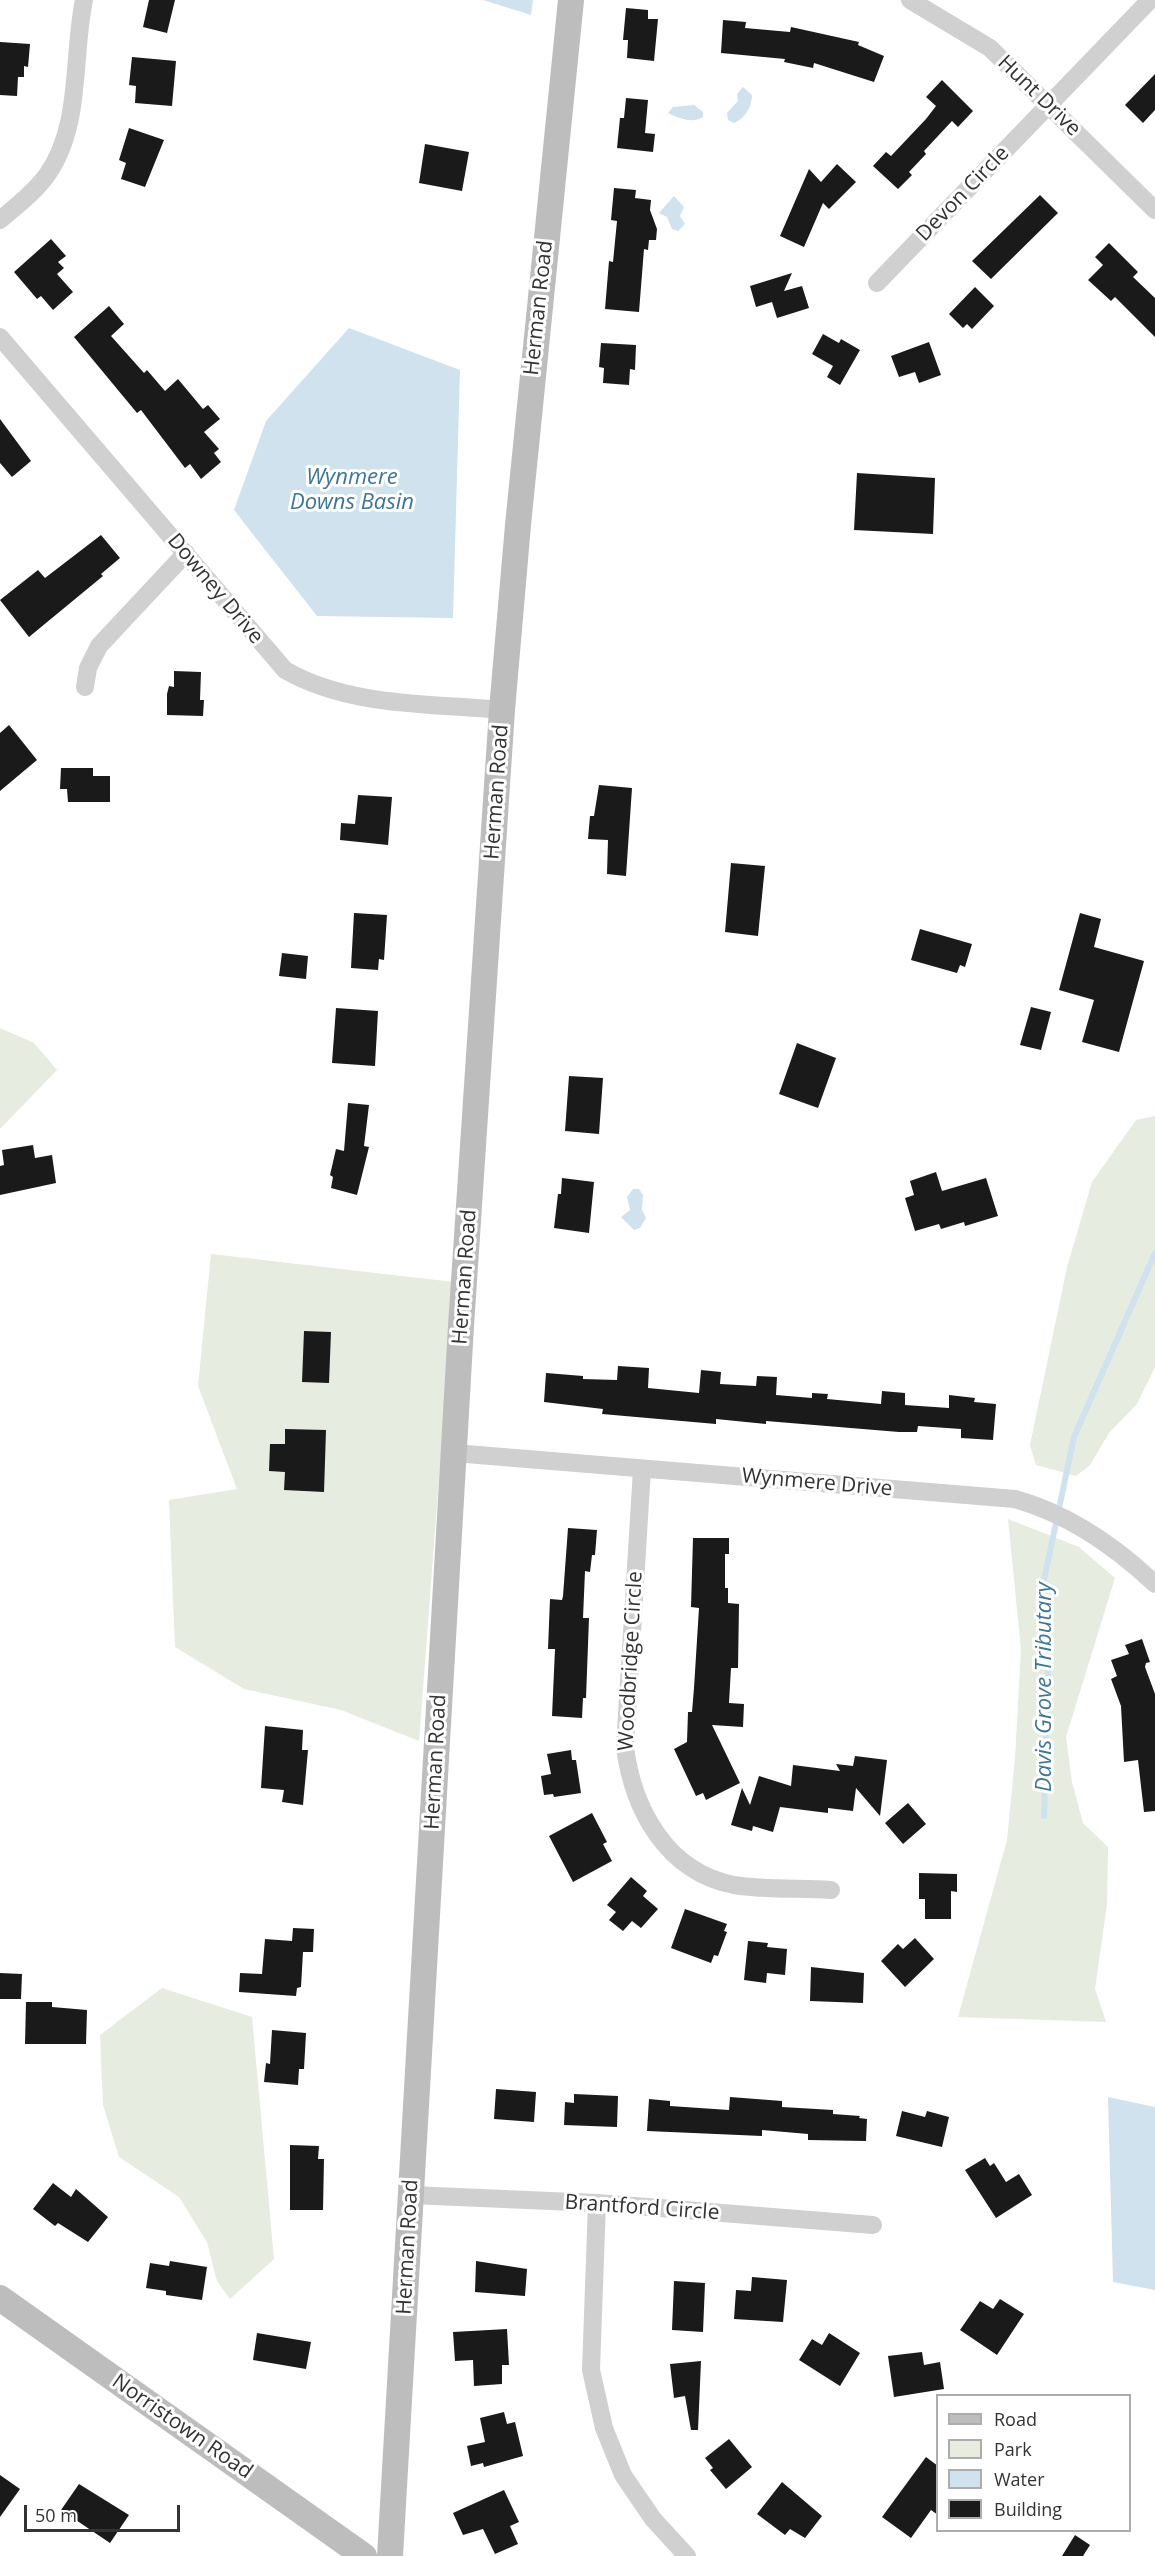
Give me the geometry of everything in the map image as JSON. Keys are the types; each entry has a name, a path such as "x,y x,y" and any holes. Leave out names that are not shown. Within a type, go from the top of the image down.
{"street":[{"path":"0,220 29,195 47,175 66,136 84,0"},
{"name":"Herman Road","path":"390,2556 454,1453 502,710 519,513 571,0"},
{"name":"Hunt Drive","path":"910,0 990,48 1155,210"},
{"name":"Devon Circle","path":"877,283 1150,0"},
{"name":"Downey Drive","path":"0,337 186,553 266,651 285,670 310,685 347,696 502,710"},
{"path":"85,687 88,668 99,646 186,553"},
{"name":"Wynmere Drive","path":"454,1453 1005,1498 1057,1513 1111,1547 1155,1584"},
{"name":"Woodbridge Circle","path":"642,1469 625,1747 628,1771 640,1808 667,1848 687,1865 708,1876 734,1885 831,1890"},
{"name":"Brantford Circle","path":"411,2196 597,2204 873,2224"},
{"path":"597,2204 591,2370 604,2428 623,2475 653,2519 687,2556"},
{"name":"Norristown Road","path":"0,2298 364,2556"}],"green space":[{"path":"0,1028 34,1043 57,1070 0,1129"},
{"path":"1155,1116 1155,1367 1137,1404 1109,1433 1090,1465 1076,1476 1036,1465 1030,1445 1067,1267 1092,1182 1136,1120"},
{"path":"211,1254 454,1282 419,1741 341,1710 244,1689 175,1647 169,1500 237,1489 198,1386"},
{"path":"1008,1519 1079,1547 1115,1578 1066,1737 1072,1782 1083,1823 1108,1847 1107,1904 1095,1989 1106,2022 958,2017 1007,1840 1015,1758 1021,1650"},
{"path":"162,1988 252,2017 274,2259 230,2299 217,2281 207,2242 179,2197 119,2157 103,2105 100,2035"}],"water":[{"path":"483,0 533,0 531,15"},
{"path":"743,87 752,95 751,103 745,115 734,123 728,120 727,113 738,101 737,94"},
{"path":"694,105 703,112 703,117 690,120 668,113 673,107"},
{"path":"674,196 684,207 680,216 685,224 678,231 672,229 667,217 659,213"},
{"name":"Wynmere Downs Basin","path":"349,328 460,370 453,618 317,616 234,510 266,421"},
{"path":"633,1189 639,1189 643,1195 642,1210 646,1218 640,1228 634,1230 621,1217 630,1210 627,1197"},
{"path":"1108,2097 1155,2107 1155,2290 1113,2282"}],"building":[{"path":"149,0 175,0 167,33 143,27"},
{"path":"626,8 648,10 648,19 658,19 654,61 627,58 628,40 623,40"},
{"path":"723,20 746,22 745,28 790,32 791,27 859,42 858,45 884,56 874,82 814,63 813,68 784,62 785,59 721,53"},
{"path":"0,42 30,44 28,67 24,66 24,77 18,77 17,96 0,95"},
{"path":"132,57 176,61 172,106 135,103 136,86 129,85"},
{"path":"1155,74 1155,110 1143,123 1125,105"},
{"path":"942,80 973,111 958,127 952,121 924,151 926,154 909,172 912,175 898,189 873,166 886,152 891,156 926,119 936,106 926,97"},
{"path":"626,98 648,100 645,133 655,134 653,152 617,148 620,118 624,118"},
{"path":"129,128 164,140 145,187 121,179 126,163 119,160"},
{"path":"425,144 469,152 462,191 419,183"},
{"path":"837,164 856,182 829,209 823,203 804,247 780,236 809,169 821,182"},
{"path":"614,188 636,190 635,198 651,200 650,210 657,229 656,240 649,240 648,250 644,249 639,312 605,309 609,261 613,262 617,221 611,220"},
{"path":"1040,195 1058,213 991,279 972,261"},
{"path":"51,239 66,256 58,262 64,268 57,274 73,292 53,310 41,296 37,299 14,272"},
{"path":"1109,243 1138,272 1133,277 1155,298 1155,337 1115,297 1111,301 1088,280 1103,265 1095,257"},
{"path":"792,273 784,291 802,286 809,308 777,318 772,302 756,307 750,286"},
{"path":"975,287 994,306 972,329 967,324 963,328 949,314"},
{"path":"109,306 124,324 111,336 144,373 147,370 165,391 178,379 203,409 208,405 220,419 204,432 219,449 214,453 221,462 201,479 190,464 185,468 141,410 137,413 74,337"},
{"path":"823,334 839,343 841,339 860,350 840,385 827,377 833,366 812,354"},
{"path":"929,342 941,375 919,383 915,372 899,377 891,356"},
{"path":"601,343 636,345 635,370 630,369 629,385 603,383 604,368 599,367"},
{"path":"0,419 31,461 12,477 0,463"},
{"path":"857,473 935,478 933,534 854,530"},
{"path":"101,535 120,558 101,574 103,576 29,637 0,600 38,570 45,578"},
{"path":"174,671 201,672 200,700 204,700 203,716 167,715 167,694 169,686 174,687"},
{"path":"9,725 37,760 0,791 0,733"},
{"path":"61,768 93,768 93,776 110,776 110,802 68,802 67,789 60,789"},
{"path":"599,785 632,788 626,876 607,874 608,840 588,839 590,816 594,816"},
{"path":"358,795 392,797 388,845 340,840 341,823 355,824"},
{"path":"731,863 765,866 758,936 725,932"},
{"path":"354,913 387,915 384,960 379,959 378,970 351,968"},
{"path":"1080,913 1101,919 1094,947 1144,961 1119,1052 1082,1042 1094,1000 1059,990"},
{"path":"920,929 972,944 965,967 960,965 957,973 911,960"},
{"path":"282,953 308,956 306,979 279,976"},
{"path":"1031,1007 1051,1012 1041,1050 1020,1045"},
{"path":"336,1008 378,1011 375,1066 332,1063"},
{"path":"797,1043 836,1058 818,1108 779,1094"},
{"path":"569,1076 603,1078 599,1134 565,1131"},
{"path":"348,1103 369,1105 364,1146 369,1147 357,1195 331,1188 333,1177 330,1175 336,1149 344,1151"},
{"path":"33,1145 35,1158 52,1155 56,1183 0,1195 0,1166 4,1165 2,1150"},
{"path":"936,1172 942,1191 986,1178 998,1216 965,1226 964,1222 941,1229 939,1224 915,1231 905,1198 914,1195 910,1181"},
{"path":"562,1178 594,1182 589,1233 554,1228"},
{"path":"304,1331 331,1332 329,1383 302,1382"},
{"path":"618,1366 649,1368 648,1388 699,1393 701,1370 721,1372 720,1384 756,1386 757,1376 777,1377 776,1395 812,1398 812,1393 828,1394 827,1399 881,1404 882,1391 905,1393 905,1405 949,1408 949,1395 975,1398 974,1402 996,1404 993,1440 961,1438 961,1429 918,1426 917,1432 899,1432 716,1419 716,1424 602,1414 603,1409 544,1402 546,1373 583,1376 583,1379 617,1380"},
{"path":"285,1429 326,1430 324,1492 284,1490 285,1472 269,1471 270,1444 285,1444"},
{"path":"568,1528 597,1530 595,1555 592,1555 590,1572 585,1571 583,1618 589,1618 586,1698 583,1698 582,1718 552,1716 555,1649 548,1649 550,1599 562,1600"},
{"path":"693,1538 729,1538 729,1554 725,1554 725,1588 728,1588 728,1603 739,1604 738,1668 731,1668 729,1703 744,1704 743,1727 712,1725 740,1783 706,1800 703,1793 696,1796 674,1749 687,1742 688,1712 692,1712 699,1608 691,1607"},
{"path":"1142,1639 1150,1662 1146,1663 1145,1667 1155,1694 1155,1811 1144,1812 1138,1760 1124,1762 1121,1706 1111,1679 1117,1676 1111,1660 1129,1654 1125,1645"},
{"path":"265,1726 303,1730 302,1750 308,1750 303,1805 282,1802 284,1790 261,1788"},
{"path":"571,1750 572,1760 576,1760 581,1793 554,1797 553,1794 544,1795 541,1776 551,1774 547,1754"},
{"path":"855,1756 887,1760 880,1816 856,1788 853,1811 828,1808 828,1813 780,1807 773,1832 753,1826 752,1831 731,1825 742,1788 750,1805 759,1776 791,1786 793,1765 840,1771 836,1764 853,1766"},
{"path":"908,1803 926,1824 903,1844 885,1823"},
{"path":"592,1813 607,1842 603,1844 612,1861 573,1882 549,1836"},
{"path":"919,1873 957,1874 957,1892 951,1891 951,1919 925,1919 925,1899 919,1899"},
{"path":"631,1877 647,1891 643,1896 658,1909 641,1928 632,1921 623,1931 609,1920 616,1912 607,1905"},
{"path":"685,1909 727,1924 724,1931 727,1932 718,1956 714,1955 711,1963 671,1948"},
{"path":"293,1928 314,1929 313,1952 303,1952 301,1987 297,1988 296,1996 239,1992 240,1973 262,1974 265,1939 292,1941"},
{"path":"915,1938 934,1959 905,1987 881,1961 898,1944 903,1949"},
{"path":"748,1941 768,1943 767,1947 787,1949 785,1975 767,1973 766,1983 744,1980"},
{"path":"811,1967 864,1973 863,2003 810,2001"},
{"path":"0,1973 22,1974 21,1999 0,1999"},
{"path":"26,2002 52,2002 52,2007 87,2010 86,2044 25,2044"},
{"path":"272,2030 306,2033 304,2069 299,2069 298,2085 264,2082 266,2063 270,2064"},
{"path":"496,2089 536,2092 534,2122 494,2119"},
{"path":"574,2094 618,2096 617,2127 564,2125 565,2102 574,2103"},
{"path":"730,2097 782,2101 782,2107 833,2110 833,2114 860,2116 859,2118 867,2119 866,2141 808,2140 808,2134 762,2130 762,2136 647,2131 649,2099 670,2101 670,2106 729,2110"},
{"path":"902,2111 925,2117 927,2111 949,2117 942,2147 896,2136"},
{"path":"290,2145 319,2146 318,2159 324,2159 323,2210 290,2210"},
{"path":"985,2158 990,2166 994,2163 1006,2182 1019,2174 1032,2195 996,2218 965,2170"},
{"path":"53,2183 71,2197 76,2189 108,2217 88,2242 58,2223 55,2226 33,2209"},
{"path":"170,2261 207,2267 202,2300 166,2295 166,2291 146,2288 150,2263 169,2266"},
{"path":"476,2261 527,2269 525,2296 475,2292"},
{"path":"752,2277 787,2280 783,2322 734,2319 736,2290 751,2291"},
{"path":"674,2281 705,2283 703,2332 672,2330"},
{"path":"1000,2299 1024,2314 997,2355 960,2330 980,2301 993,2309"},
{"path":"507,2329 509,2365 502,2365 502,2384 474,2386 473,2360 455,2361 453,2332"},
{"path":"257,2333 311,2342 306,2369 253,2360"},
{"path":"829,2333 860,2353 840,2386 799,2360 812,2339 822,2345"},
{"path":"922,2352 924,2365 940,2362 944,2389 894,2397 888,2356"},
{"path":"701,2361 698,2430 691,2430 685,2396 674,2398 670,2364"},
{"path":"504,2412 507,2424 515,2422 523,2456 484,2467 483,2463 471,2466 467,2446 485,2442 480,2418"},
{"path":"729,2439 752,2467 726,2489 710,2470 713,2468 705,2458"},
{"path":"926,2457 936,2464 936,2514 931,2510 911,2538 882,2517"},
{"path":"0,2475 20,2489 0,2517"},
{"path":"782,2482 822,2516 805,2538 790,2529 785,2535 757,2514"},
{"path":"79,2484 129,2515 110,2543 61,2510"},
{"path":"504,2490 519,2522 510,2526 518,2544 495,2554 483,2529 463,2535 453,2513"},
{"path":"1075,2535 1090,2545 1083,2556 1062,2556"}],"waterway":[{"name":"Davis Grove Tributary","path":"1044,1816 1048,1668 1044,1580 1074,1437 1155,1253"}]}
